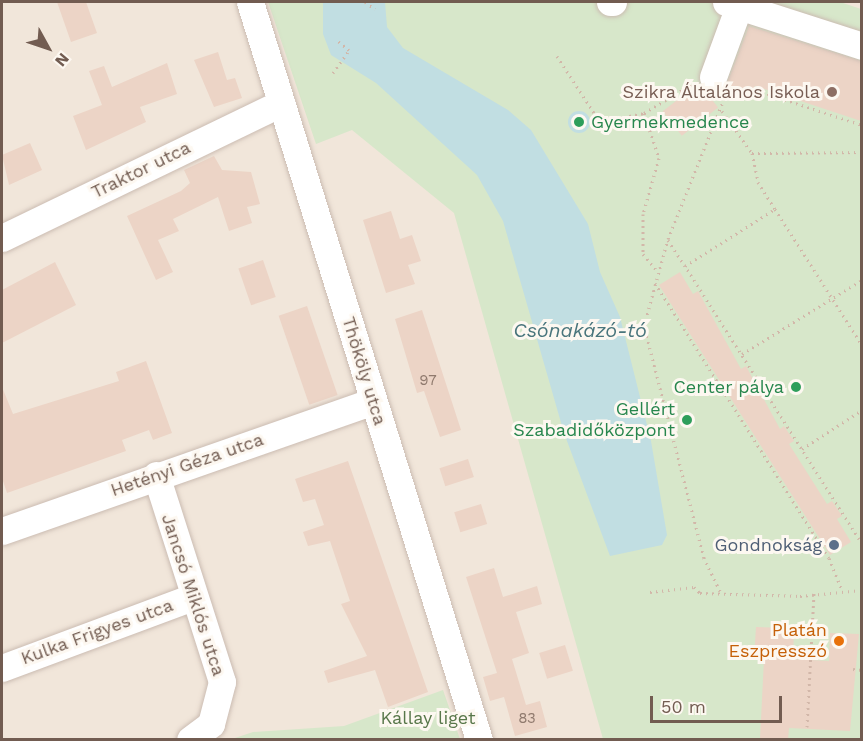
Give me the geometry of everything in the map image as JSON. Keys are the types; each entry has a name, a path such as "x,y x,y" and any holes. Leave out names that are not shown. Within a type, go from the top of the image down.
{"street":[{"name":"Thököly utca","path":"250,2 479,740"},
{"path":"720,82 733,4 861,46"},
{"name":"Traktor utca","path":"2,238 281,103"},
{"name":"Hetényi Géza utca","path":"2,531 156,475 373,401"},
{"name":"Jancsó Miklós utca","path":"156,475 193,597 222,682 211,724 190,740"},
{"name":"Kulka Frigyes utca","path":"2,668 193,597"}],"path":[{"path":"365,2 375,9"},
{"path":"333,73 349,50 338,41"},
{"path":"557,56 600,122 644,113 720,82 722,111 668,239 644,326 704,558 720,591"},
{"path":"756,90 861,125"},
{"path":"722,111 752,153 758,182 861,345"},
{"path":"644,113 659,158 643,214 643,254 658,272"},
{"path":"752,153 861,152"},
{"path":"685,266 775,209"},
{"path":"668,239 860,538 861,548"},
{"path":"742,354 861,280"},
{"path":"655,283 829,558 842,591"},
{"path":"802,448 861,410"},
{"path":"650,592 694,587 700,592 814,593 861,590"},
{"path":"807,727 814,593"},
{"path":"853,669 861,670"}],"shaded area":[{"path":"2,2 861,2 861,739 2,739"}],"green space":[{"name":"Gellért Szabadidőközpont","path":"268,2 840,2 861,9 861,739 603,739 454,213 352,130 316,144"},
{"name":"Kállay liget","path":"443,690 460,739 232,739 253,732 344,726"}],"water":[{"name":"Csónakázó-tó","path":"323,2 385,2 387,27 403,48 508,110 531,130 588,224 600,272 620,317 651,441 667,535 662,545 610,556 564,433 503,221 477,175 376,83 331,55 323,34"},
{"name":"Gyermekmedence","path":"579,111 587,114 590,122 587,130 579,133 571,130 568,122 571,114"}],"building":[{"path":"57,2 86,2 97,33 71,42"},
{"path":"749,26 861,61 861,121 755,86 752,95 726,86"},
{"path":"218,52 227,80 235,78 242,98 214,107 194,60"},
{"path":"167,63 177,94 140,107 146,122 86,150 73,116 102,105 89,71 104,66 112,87"},
{"path":"699,83 718,107 682,136 663,111"},
{"path":"30,143 42,170 9,185 2,155"},
{"path":"214,156 222,170 251,172 260,204 247,207 252,223 229,231 218,197 173,219 179,231 158,240 173,272 156,280 127,216 181,191 190,183 184,170"},
{"path":"391,211 400,239 412,235 421,261 408,265 415,284 386,293 363,220"},
{"path":"263,260 276,297 251,305 238,268"},
{"path":"55,262 76,305 2,343 2,290"},
{"path":"680,272 693,294 698,291 741,369 746,366 780,429 784,426 794,441 789,444 827,504 832,501 842,516 837,519 851,542 830,555 659,285"},
{"path":"307,306 338,395 309,405 279,316"},
{"path":"422,310 461,430 440,437 424,391 417,393 395,319"},
{"path":"146,361 172,433 153,440 149,430 122,440 126,451 7,493 2,478 2,387 13,414 119,381 116,372"},
{"path":"468,459 474,477 445,486 439,468"},
{"path":"348,461 428,692 388,707 375,670 328,683 324,671 367,656 341,604 350,601 330,541 308,546 303,532 324,525 315,499 303,502 295,479"},
{"path":"481,504 487,524 460,532 454,512"},
{"path":"494,568 503,597 537,586 542,604 516,612 529,653 512,659 526,705 540,701 547,727 515,736 504,697 490,701 483,677 497,673 466,577"},
{"path":"756,627 794,628 793,659 829,661 830,633 859,634 850,731 789,728 788,740 760,739 764,659 754,658"},
{"path":"565,645 573,671 547,679 539,653"}],"place":[{"name":"Szikra Általános Iskola","path":"832,92"},
{"name":"Gyermekmedence","path":"579,122"},
{"name":"Center pálya","path":"796,387"},
{"name":"Gellért Szabadidőközpont","path":"687,420"},
{"name":"Gondnokság","path":"834,545"},
{"name":"Platán Eszpresszó","path":"839,641"}]}
